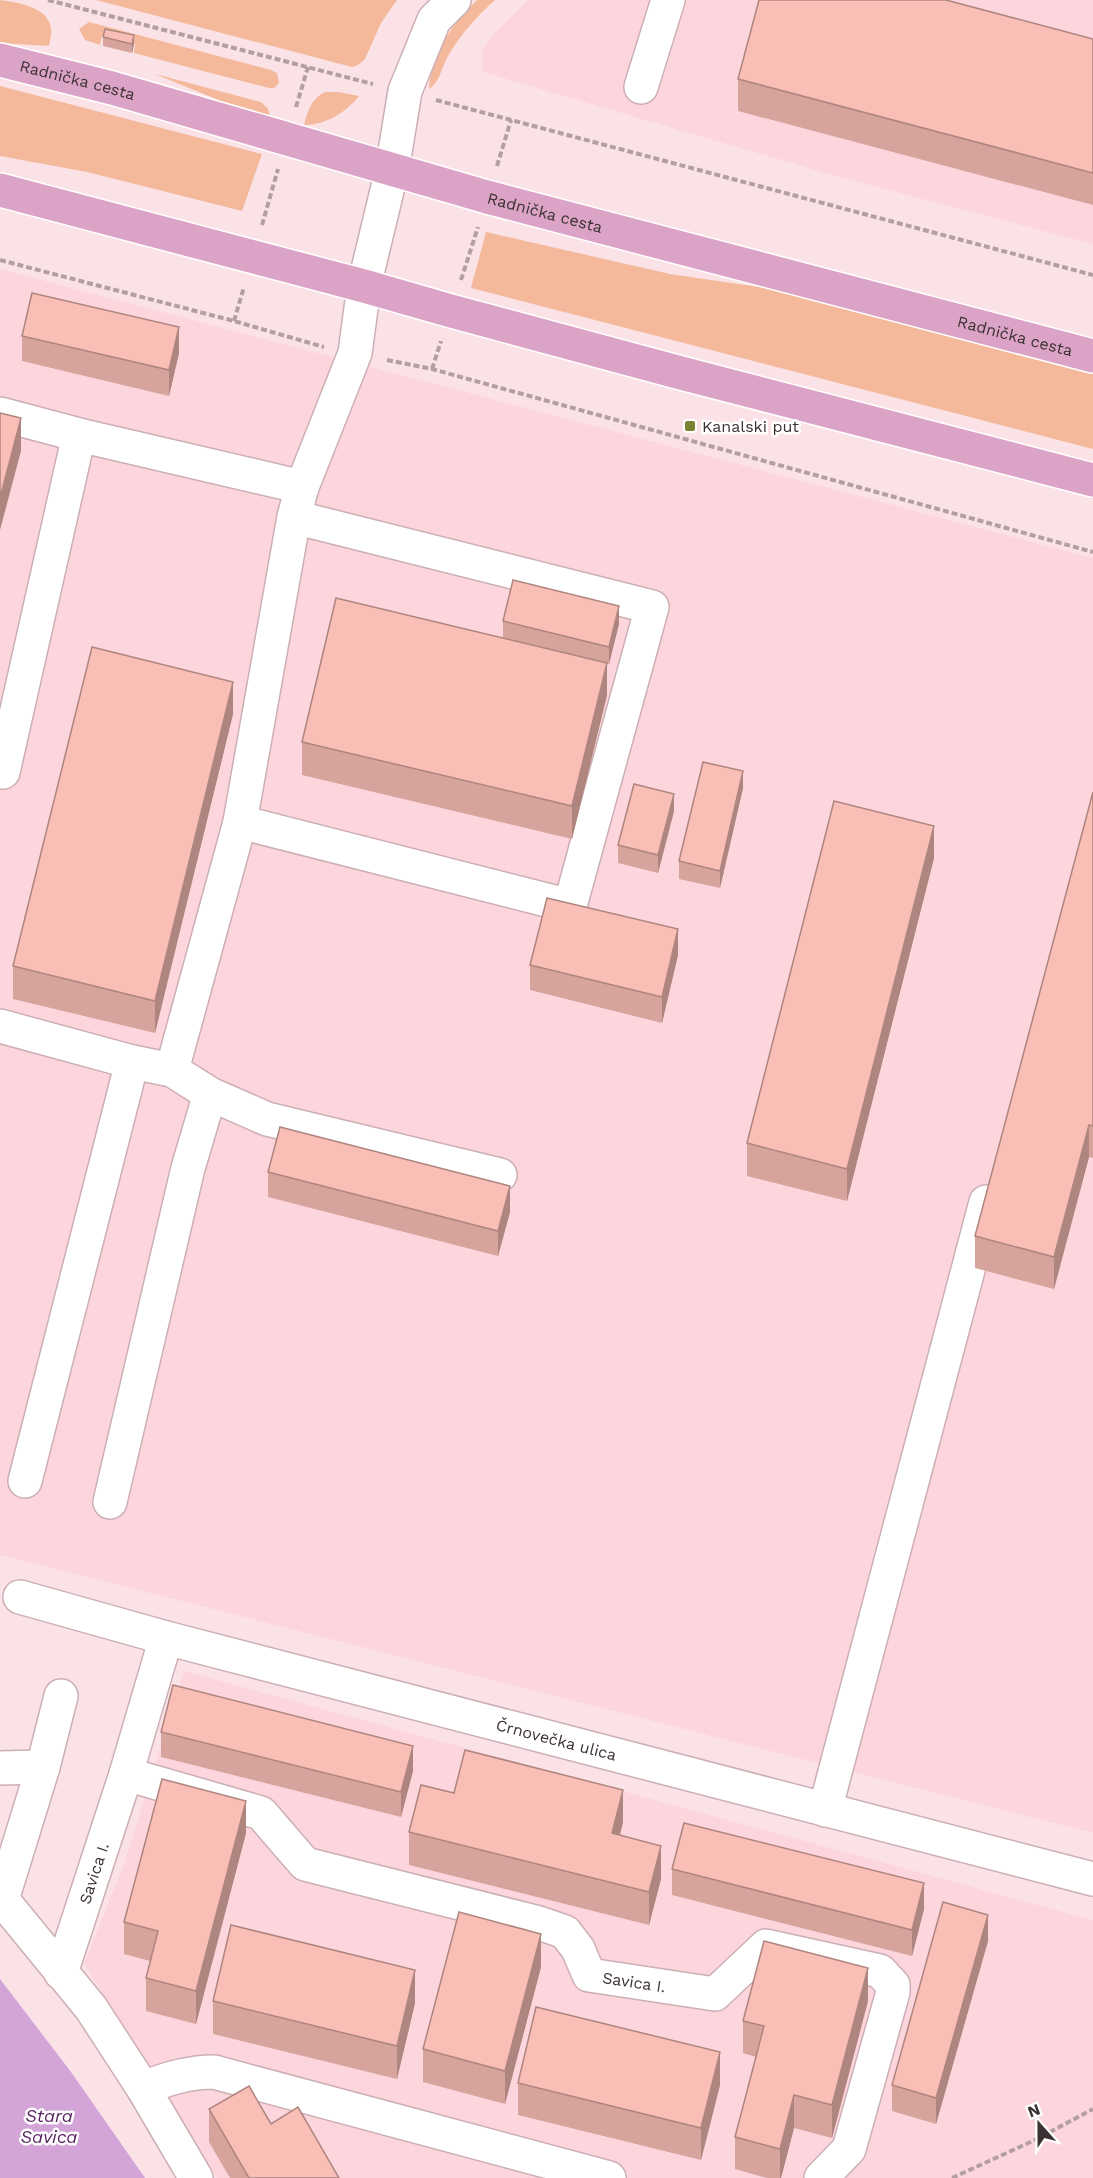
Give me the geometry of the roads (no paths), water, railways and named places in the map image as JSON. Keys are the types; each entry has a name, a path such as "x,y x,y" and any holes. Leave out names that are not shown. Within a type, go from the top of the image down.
{"main road":[{"name":"Radnička cesta","path":"0,60 112,88 488,197 1093,356"},
{"path":"0,190 364,286 462,315 1093,480"}],"street":[{"path":"172,1070 240,822 298,502 355,353 364,286 392,170 405,91 434,20 454,0"},
{"path":"640,87 668,0"},
{"path":"0,414 78,435 652,608 570,906 240,822"},
{"path":"0,771 3,772 78,435"},
{"path":"0,1026 132,1062 172,1070 210,1094 267,1119 500,1175"},
{"path":"25,1481 132,1062"},
{"path":"110,1502 188,1168 210,1094"},
{"path":"825,1810 992,1179"},
{"name":"Črnovečka ulica","path":"20,1597 166,1638 1093,1880"},
{"name":"Savica I.","path":"61,1973 126,1774 166,1638"},
{"path":"61,1696 43,1767 1,1898 91,2008 143,2088 196,2178"},
{"path":"0,1768 43,1767"},
{"name":"Savica I.","path":"126,1774 261,1813 305,1864 539,1923 565,1932 578,1949 589,1975 715,1994 766,1946 880,1971 893,1985 893,1992 849,2149 821,2178"},
{"path":"143,2088 170,2077 193,2072 214,2072 609,2178"}],"water":[{"name":"Stara Savica","path":"0,1979 71,2072 145,2178 0,2178"}],"place":[{"name":"Kanalski put","path":"690,426"}]}
